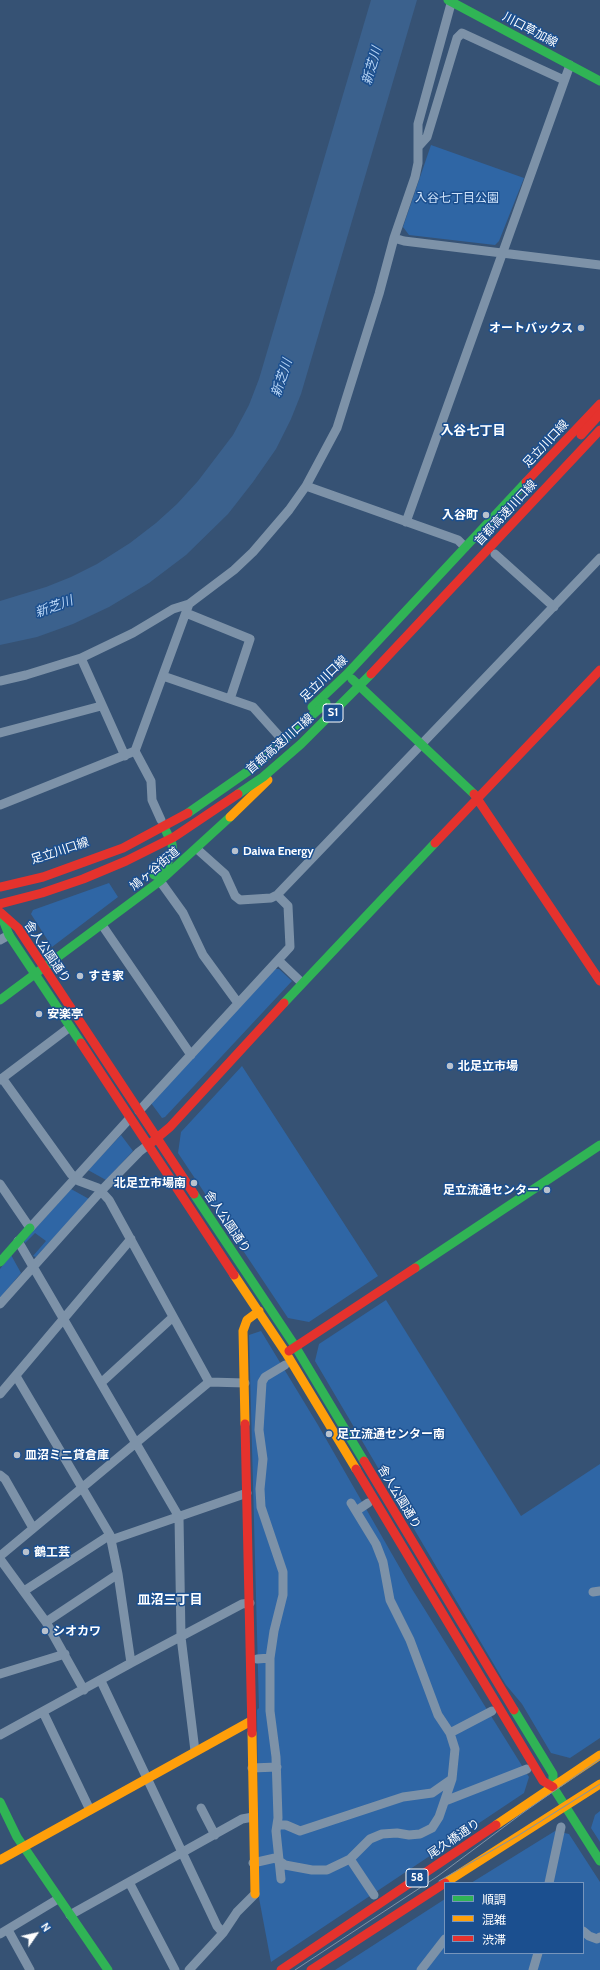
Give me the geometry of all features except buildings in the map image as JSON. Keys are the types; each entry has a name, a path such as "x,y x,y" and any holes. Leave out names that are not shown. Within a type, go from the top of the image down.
{"main road":[{"name":"川口草加線","path":"450,1 600,81"},
{"name":"足立川口線","path":"0,880 52,868 118,843 161,820 243,767 346,674 600,404"},
{"name":"首都高速川口線","path":"0,887 43,877 122,848 168,825 210,799 254,767 336,694 457,568 600,414"},
{"name":"首都高速川口線","path":"0,904 42,893 83,879 126,861 174,837 216,810 263,776 301,744 344,702 600,430"},
{"path":"0,912 37,902 82,887 131,866 172,844 247,796 271,778 364,691 495,554 600,440"},
{"path":"148,1145 158,1139 170,1127 302,983 600,670"},
{"path":"346,674 478,798 600,981"},
{"name":"鳩ヶ谷街道","path":"0,1000 160,882 197,849 271,778"},
{"name":"鳩ヶ谷街道","path":"44,967 167,863 173,853 172,844 161,820"},
{"name":"舎人公園通り","path":"0,912 8,935 286,1353 543,1781 553,1787 600,1861"},
{"name":"舎人公園通り","path":"0,912 18,928 296,1346 552,1774 553,1787"},
{"path":"286,1353 600,1145"},
{"path":"0,1262 30,1228"},
{"path":"255,1894 253,1862 250,1603 253,1493 245,1383 244,1324 259,1311"},
{"path":"0,1860 251,1721"},
{"name":"尾久橋通り","path":"281,1970 600,1755"},
{"name":"58","path":"447,1882 566,1808 600,1784"},
{"path":"0,1802 24,1848 108,1970"},
{"name":"58","path":"310,1970 444,1884"}],"street":[{"path":"0,805 135,751 187,609 234,570 253,552 289,510 306,486 337,428 377,302 394,238 415,177 418,163 418,124 450,1"},
{"path":"418,147 427,137 457,38 462,33 564,80"},
{"path":"406,522 570,65"},
{"path":"394,238 404,241 503,252 600,266"},
{"path":"306,486 458,540 465,547"},
{"path":"495,554 554,606"},
{"path":"197,849 225,874 235,896 240,900 271,898 277,895 600,558"},
{"path":"0,681 26,675 81,658 132,633 173,609 187,609 250,639 230,699"},
{"path":"81,658 101,706 125,756"},
{"path":"163,676 253,707 279,736"},
{"path":"0,733 101,706"},
{"path":"135,751 151,781 152,800 161,820"},
{"path":"160,882 183,913 203,955 238,1003"},
{"path":"139,1111 290,947 288,906 277,895"},
{"path":"102,925 191,1055"},
{"path":"0,940 8,935"},
{"path":"278,960 302,983"},
{"path":"70,1027 1,1079 75,1177 101,1191 109,1200 208,1382"},
{"path":"0,1184 30,1228 130,1118"},
{"path":"0,1304 33,1265 101,1191 139,1152 148,1145"},
{"path":"0,1394 65,1319 131,1239"},
{"path":"18,1241 102,1382 179,1517 181,1637 196,1751"},
{"path":"102,1382 173,1317"},
{"path":"281,1878 276,1831 276,1766 270,1711 270,1658 274,1631 283,1595 283,1572 261,1507 253,1493 263,1459 259,1430 262,1382 265,1377 285,1365"},
{"path":"16,1376 83,1487 111,1537 131,1664"},
{"path":"84,1690 46,1622 0,1558 33,1528 208,1382 245,1383"},
{"path":"0,1475 5,1479 33,1528"},
{"path":"24,1591 111,1537 253,1493"},
{"path":"253,1862 274,1858 284,1865 312,1870 327,1870 350,1859 370,1839 382,1834 420,1834 432,1828 437,1823 445,1801 452,1779 455,1749 450,1733 438,1715 410,1640 390,1600 383,1562 376,1544 354,1507 368,1503"},
{"path":"46,1622 118,1574"},
{"path":"0,1735 242,1604 250,1603"},
{"path":"0,1674 65,1654"},
{"path":"257,1659 270,1658"},
{"path":"101,1681 217,1926 223,1933"},
{"path":"450,1733 492,1710"},
{"path":"43,1712 90,1810"},
{"path":"252,1768 276,1766"},
{"path":"445,1801 527,1769"},
{"path":"277,1825 286,1825 300,1831 403,1797 432,1793 452,1779"},
{"path":"201,1808 215,1835"},
{"path":"70,1915 242,1819 253,1817"},
{"path":"549,1882 560,1828"},
{"path":"350,1859 374,1895"},
{"path":"129,1882 175,1970"},
{"path":"189,1970 223,1933 236,1912 255,1894"},
{"path":"30,1970 4,1932 58,1899"},
{"path":"584,1932 589,1936 599,1940"},
{"path":"420,1970 444,1940"},
{"path":"533,1970 538,1954"}],"green space":[{"name":"入谷七丁目公園","path":"431,145 524,178 499,241 495,245 409,235 403,227"},
{"path":"109,883 118,897 52,947 31,914 33,910"},
{"path":"275,969 279,969 292,981 165,1117 162,1118 151,1103"},
{"path":"242,1066 378,1276 309,1322 288,1318 178,1153 181,1132"},
{"path":"121,1135 133,1151 106,1180 88,1170"},
{"path":"71,1189 89,1199 36,1257 33,1256 46,1241 35,1233 25,1243 24,1241"},
{"path":"11,1255 21,1273 0,1298 0,1269"},
{"path":"386,1300 521,1516 600,1464 600,1738 570,1758 551,1753 522,1704 506,1685 315,1361 319,1344"},
{"path":"261,1331 318,1425 412,1589 529,1777 524,1793 271,1962 259,1898 257,1710 259,1708 249,1335"},
{"path":"600,1811 600,1842 591,1828 595,1815"},
{"path":"555,1831 569,1834 600,1882 600,1970 335,1970 444,1900 444,1954 584,1954 584,1882 473,1882"}],"water":[{"name":"新芝川","path":"371,0 417,0 301,394 291,419 276,449 228,514 186,555 149,583 109,607 73,624 37,637 0,645 0,601 46,587 71,577 97,564 130,543 156,523 177,504 198,481 233,435 249,405 259,379"}],"tram line":[{"path":"295,1970 438,1876 524,1812 600,1759"},
{"path":"439,1881 519,1835 600,1784"}],"traffic: fast":[{"path":"448,0 600,81"},
{"path":"312,707 347,674 526,482"},
{"path":"238,794 263,777 301,744 371,674"},
{"path":"352,679 474,794"},
{"path":"188,813 254,767 326,703"},
{"path":"0,1000 160,881 230,817"},
{"path":"154,875 167,863 173,853 172,844 166,831"},
{"path":"284,1003 435,843"},
{"path":"1,915 9,935 81,1043"},
{"path":"415,1268 600,1145"},
{"path":"194,1194 295,1346 364,1461"},
{"path":"0,1262 30,1228"},
{"path":"514,1710 553,1774 553,1787 600,1861"},
{"path":"0,1802 17,1837 108,1970"}],"traffic: slow":[{"path":"230,817 268,780"},
{"path":"234,1275 286,1353 356,1469"},
{"path":"245,1424 243,1331 247,1320 259,1311"},
{"path":"0,1860 251,1721"},
{"path":"252,1733 255,1894"},
{"path":"496,1825 600,1755"},
{"path":"447,1882 600,1784"}],"traffic: jam":[{"path":"526,482 600,404"},
{"path":"581,435 600,414"},
{"path":"371,674 600,430"},
{"path":"435,843 600,670"},
{"path":"0,904 42,893 83,879 126,861 174,837 238,794"},
{"path":"474,794 600,981"},
{"path":"0,887 43,877 123,848 188,813"},
{"path":"0,912 18,928 194,1194"},
{"path":"151,1143 170,1127 284,1003"},
{"path":"81,1043 234,1275"},
{"path":"289,1351 415,1268"},
{"path":"245,1424 252,1733"},
{"path":"364,1461 514,1710"},
{"path":"356,1469 543,1781 553,1787"},
{"path":"281,1970 496,1825"},
{"path":"311,1970 444,1884"}],"place":[{"name":"オートバックス","path":"581,328"},
{"name":"入谷町","path":"486,515"},
{"name":"Daiwa Energy","path":"235,851"},
{"name":"すき家","path":"80,976"},
{"name":"安楽亭","path":"39,1014"},
{"name":"北足立市場","path":"450,1066"},
{"name":"北足立市場南","path":"194,1183"},
{"name":"足立流通センター","path":"547,1190"},
{"name":"足立流通センター南","path":"329,1434"},
{"name":"皿沼ミニ貸倉庫","path":"17,1455"},
{"name":"鶴工芸","path":"26,1552"},
{"name":"シオカワ","path":"45,1631"}],"district":[{"name":"入谷七丁目","path":"473,431"},
{"name":"皿沼三丁目","path":"170,1600"}]}
